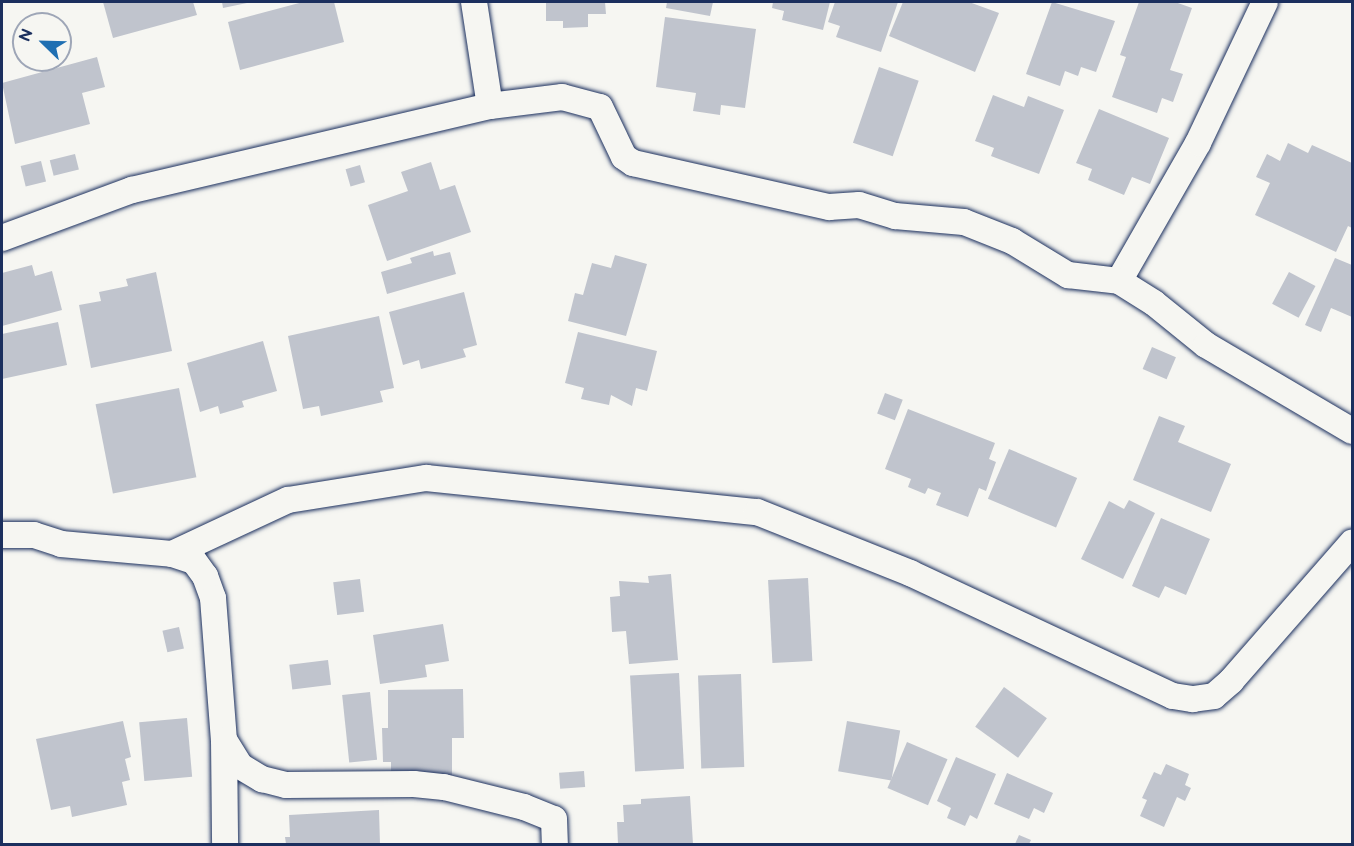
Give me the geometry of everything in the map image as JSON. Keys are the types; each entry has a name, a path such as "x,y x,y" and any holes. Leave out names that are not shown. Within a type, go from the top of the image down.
{"street":[{"path":"474,2 490,106"},
{"path":"1119,281 1198,143 1262,3"},
{"path":"2,238 132,190 490,106 562,97 600,107 624,157 633,164 828,207 859,205 895,216 964,222 1012,242 1068,275 1119,281 1154,303 1206,345 1353,431"},
{"path":"172,554 288,500 426,478 757,512 910,573 1173,696 1193,699 1214,696 1231,681 1353,543"},
{"path":"2,536 34,534 61,544 172,554 194,561 213,598 224,740 225,844"},
{"path":"224,740 240,766 262,779 286,785 414,784 524,807 554,819 555,844"}],"building":[{"path":"103,2 193,2 197,15 113,38"},
{"path":"222,2 247,2 247,3 223,8"},
{"path":"303,2 334,2 344,42 240,70 228,22"},
{"path":"546,2 605,2 606,14 588,14 588,27 563,28 563,21 546,21"},
{"path":"667,2 713,2 710,16 666,8"},
{"path":"773,2 830,2 823,30 782,20 784,11 772,8"},
{"path":"835,2 898,2 881,52 836,37 840,26 828,22"},
{"path":"903,2 969,2 999,13 975,72 889,36"},
{"path":"1052,2 1115,21 1096,72 1081,67 1078,76 1065,71 1060,86 1026,74"},
{"path":"1139,2 1175,2 1192,8 1170,70 1183,74 1173,102 1162,98 1157,113 1112,97 1126,57 1120,55"},
{"path":"665,17 756,29 745,108 721,105 720,115 693,111 696,93 656,87"},
{"path":"97,57 105,87 82,93 90,124 15,144 2,83 42,72 72,72 72,64"},
{"path":"879,67 919,81 893,156 853,143"},
{"path":"993,95 1024,107 1028,96 1064,110 1039,174 991,156 994,148 975,141"},
{"path":"1099,109 1169,138 1150,184 1132,177 1124,195 1088,180 1092,169 1076,163"},
{"path":"1288,143 1308,153 1312,145 1352,163 1352,228 1348,226 1336,252 1255,215 1270,183 1256,177 1267,154 1280,161"},
{"path":"75,154 79,170 54,176 50,160"},
{"path":"41,161 46,181 26,186 21,166"},
{"path":"431,162 440,190 455,185 471,232 387,261 368,205 408,191 401,172"},
{"path":"360,165 365,182 351,186 346,169"},
{"path":"433,251 434,256 450,252 456,274 387,294 381,272 412,263 410,258"},
{"path":"615,255 647,264 626,336 568,321 575,293 583,295 592,263 611,268"},
{"path":"1335,258 1352,265 1352,317 1331,308 1321,332 1305,325"},
{"path":"32,265 35,276 52,271 62,310 2,326 2,273"},
{"path":"156,272 172,351 91,368 79,305 101,301 99,292 128,286 126,279"},
{"path":"1289,272 1315,286 1299,318 1272,304"},
{"path":"464,292 477,345 463,349 466,357 421,369 419,360 403,365 389,312"},
{"path":"379,316 394,388 380,391 383,402 321,416 319,406 303,409 288,336"},
{"path":"58,322 67,365 2,379 2,334"},
{"path":"578,332 657,351 647,391 636,388 632,406 611,395 609,405 581,399 584,388 565,383"},
{"path":"263,341 277,391 242,401 244,407 220,414 218,406 200,412 187,363"},
{"path":"1152,347 1176,357 1167,379 1143,369"},
{"path":"179,388 196,477 113,494 96,404"},
{"path":"885,393 903,400 895,420 877,414"},
{"path":"908,409 995,443 989,459 996,462 986,491 979,488 968,517 936,505 941,493 928,488 925,494 908,487 911,479 885,469"},
{"path":"1159,416 1185,426 1178,442 1231,464 1211,512 1133,480"},
{"path":"1009,449 1077,478 1056,528 988,499"},
{"path":"1129,500 1155,513 1123,579 1081,559 1109,501 1124,509"},
{"path":"1161,518 1210,539 1186,595 1165,586 1159,598 1132,586"},
{"path":"671,574 678,660 629,664 626,631 612,632 610,597 620,596 619,581 649,583 648,576"},
{"path":"808,578 812,661 772,663 768,580"},
{"path":"360,579 364,612 337,615 333,582"},
{"path":"443,624 449,661 425,665 427,677 380,684 373,635"},
{"path":"179,627 184,648 167,652 162,631"},
{"path":"328,660 331,685 292,690 289,665"},
{"path":"679,673 684,769 635,771 630,676"},
{"path":"741,674 744,767 701,768 698,676"},
{"path":"1004,687 1047,718 1018,758 975,727"},
{"path":"463,689 464,738 452,738 452,775 391,776 391,762 383,762 382,728 388,728 388,690"},
{"path":"370,692 377,760 349,763 342,695"},
{"path":"187,718 192,777 144,781 139,722"},
{"path":"123,721 131,757 125,759 130,780 122,782 127,805 72,817 70,806 51,810 36,739"},
{"path":"847,721 900,730 891,781 838,771"},
{"path":"907,742 948,759 928,805 887,788"},
{"path":"956,757 996,774 977,819 970,815 965,826 947,818 951,808 937,801"},
{"path":"1166,764 1189,774 1185,785 1191,788 1185,801 1177,797 1164,827 1140,816 1147,800 1142,798 1154,772 1161,775"},
{"path":"584,771 585,787 560,789 559,773"},
{"path":"1007,773 1053,793 1044,813 1034,808 1029,819 994,804"},
{"path":"690,796 693,844 618,844 617,822 624,822 623,805 641,804 641,799"},
{"path":"379,810 380,844 286,844 285,837 290,837 289,815"},
{"path":"1019,835 1031,840 1029,844 1015,844"}]}
